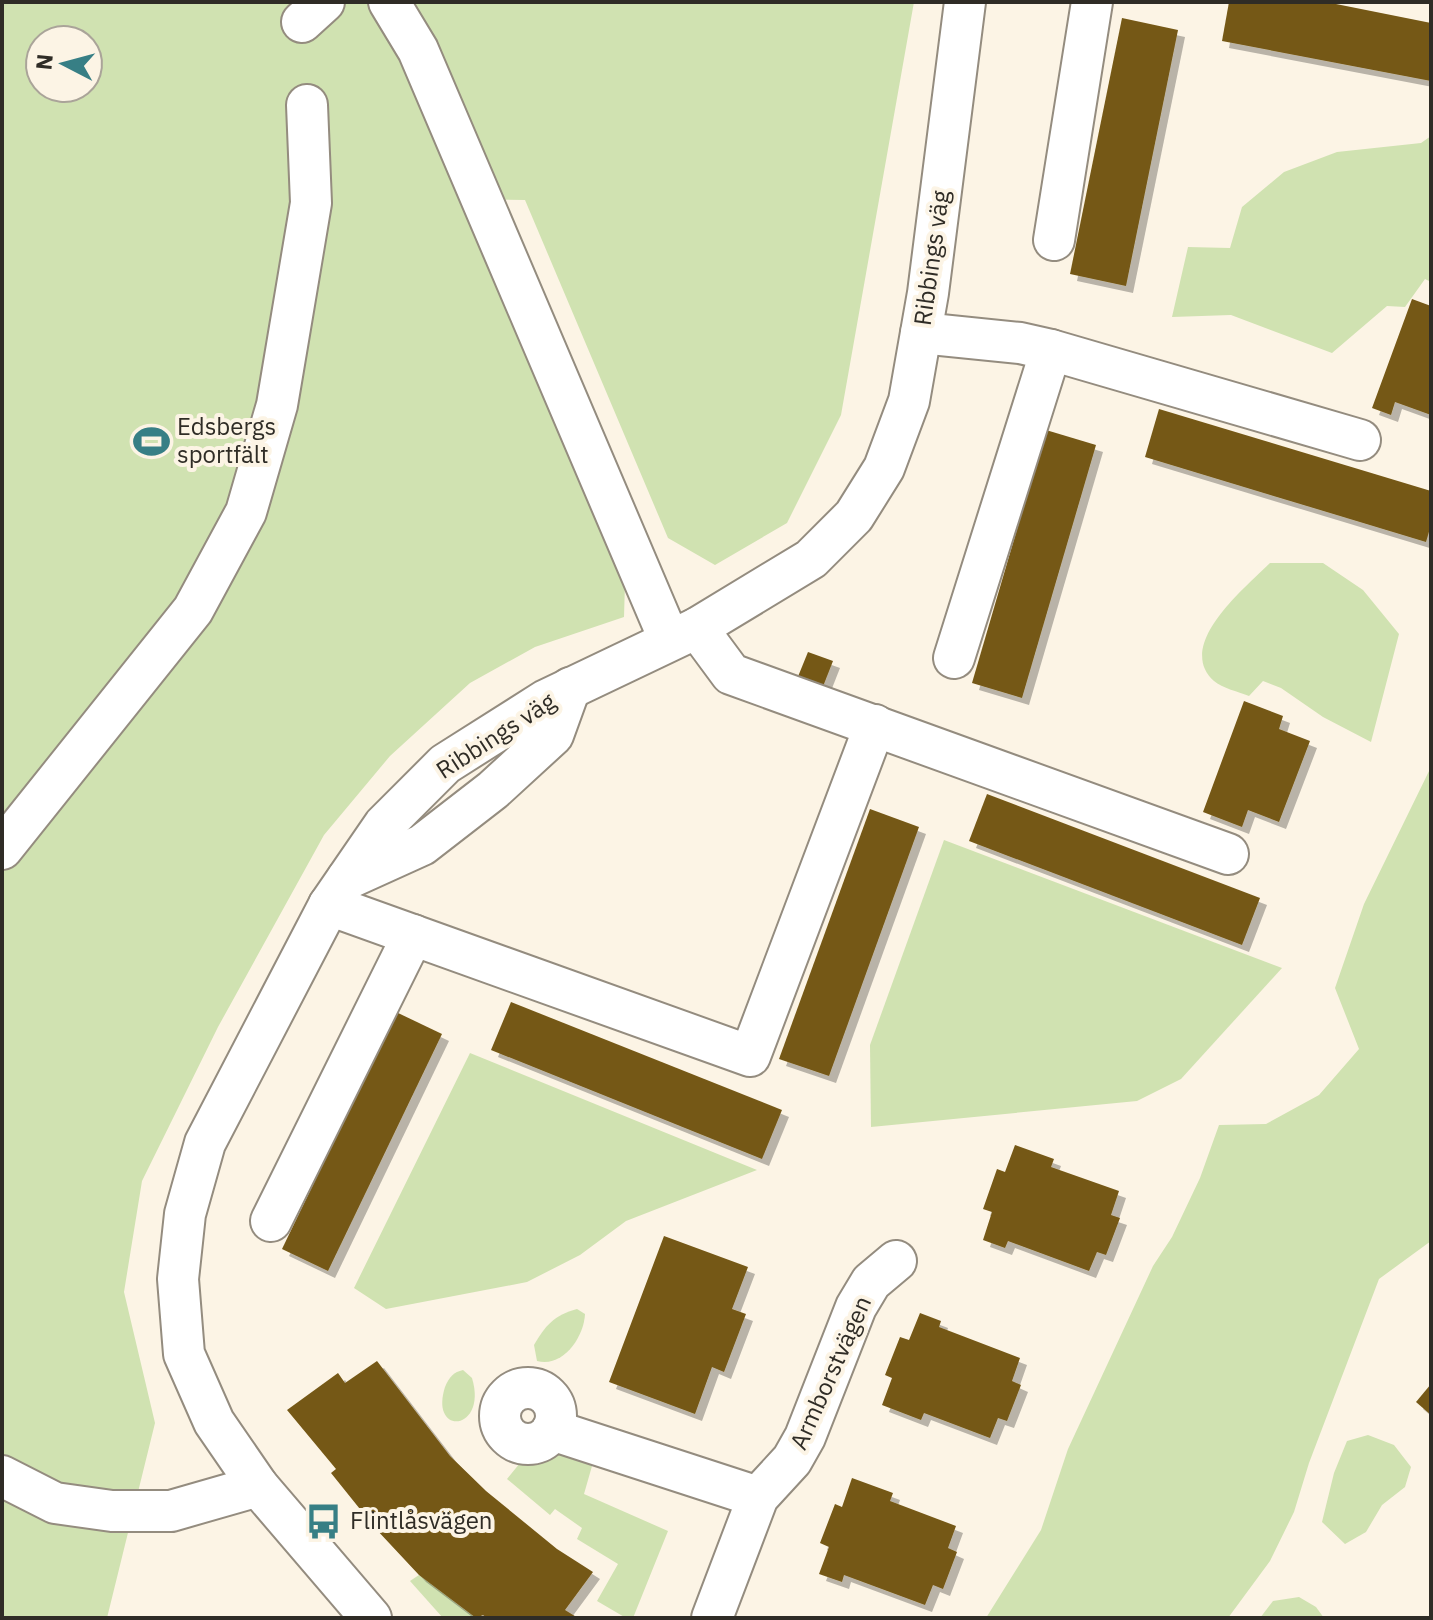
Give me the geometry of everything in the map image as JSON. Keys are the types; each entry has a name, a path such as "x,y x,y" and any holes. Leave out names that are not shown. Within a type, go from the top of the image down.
{"street":[{"path":"389,2 418,50 683,634 731,674 1228,854"},
{"name":"Ribbings väg","path":"371,1618 258,1486 214,1422 184,1354 178,1279 185,1214 205,1143 338,892 384,825 445,764 546,700 683,634 811,559 854,516 884,468 909,401 921,333 965,2"},
{"path":"1054,240 1092,2"},
{"path":"2,849 193,610 246,512 277,405 311,203 307,105"},
{"path":"921,333 1020,343 1051,350 1360,440"},
{"path":"954,658 1051,350"},
{"path":"338,892 413,935 750,1056 875,725"},
{"path":"271,1221 413,935"},
{"name":"Armborstvägen","path":"712,1618 758,1497 792,1460 805,1437 856,1307 871,1282 896,1261"},
{"path":"552,1430 758,1497"},
{"path":"2,1476 55,1503 112,1511 171,1511 258,1486"}],"green space":[{"path":"2,2 914,2 841,415 787,523 715,565 668,538 525,200 474,199 625,583 624,617 535,647 470,683 390,756 324,835 218,1027 142,1181 124,1292 155,1423 107,1618 2,1618"},
{"path":"1431,136 1431,282 1425,279 1405,307 1387,306 1332,353 1231,315 1172,317 1188,247 1230,248 1242,207 1284,172 1337,152 1421,143"},
{"path":"1270,563 1323,563 1363,590 1399,634 1371,742 1323,717 1281,688 1263,681 1249,696 1217,683 1204,667 1202,651 1218,618"},
{"path":"1431,767 1431,1241 1379,1279 1309,1463 1294,1512 1270,1561 1228,1618 986,1618 1041,1530 1068,1449 1153,1266 1172,1237 1200,1178 1219,1125 1266,1124 1319,1095 1359,1049 1335,988 1364,904"},
{"path":"944,840 1282,968 1181,1079 1137,1101 871,1127 870,1045"},
{"path":"470,1053 757,1170 626,1221 580,1255 527,1282 386,1309 354,1288"},
{"path":"577,1309 585,1314 584,1323 570,1349 555,1360 537,1361 534,1345 542,1332 556,1318"},
{"path":"463,1370 472,1378 475,1396 472,1409 466,1417 451,1420 445,1414 442,1403 445,1387 452,1376"},
{"path":"1368,1435 1394,1445 1411,1467 1405,1487 1382,1505 1366,1532 1345,1544 1322,1522 1334,1473 1347,1441"},
{"path":"561,1451 592,1466 584,1494 668,1531 633,1618 626,1618 597,1601 618,1564 577,1539 582,1528 555,1509 550,1515 507,1479 520,1463 541,1460"},
{"path":"419,1575 476,1618 443,1618 410,1581"},
{"path":"1299,1597 1316,1607 1324,1618 1260,1618 1273,1601"}],"building":[{"path":"1229,2 1326,2 1431,23 1431,81 1222,41"},
{"path":"1122,18 1178,30 1126,286 1070,274"},
{"path":"1412,299 1431,306 1431,415 1395,402 1391,415 1372,408"},
{"path":"1159,409 1431,491 1431,525 1426,542 1145,457"},
{"path":"1046,430 1096,445 1022,698 972,683"},
{"path":"808,652 833,661 822,689 797,679"},
{"path":"1244,701 1283,716 1279,729 1310,741 1279,822 1248,810 1242,827 1203,812"},
{"path":"987,794 1260,898 1242,945 969,841"},
{"path":"870,809 919,827 829,1076 779,1059"},
{"path":"511,1002 782,1110 762,1159 491,1050"},
{"path":"396,1012 442,1034 328,1271 282,1249"},
{"path":"1015,1145 1054,1159 1051,1167 1119,1191 1111,1215 1120,1218 1106,1255 1097,1252 1089,1271 1008,1241 1005,1248 983,1240 992,1212 983,1209 997,1169 1005,1172"},
{"path":"664,1236 748,1267 732,1309 746,1314 724,1372 712,1367 695,1414 609,1382"},
{"path":"920,1313 941,1321 939,1327 1020,1358 1012,1381 1021,1385 1007,1421 998,1418 990,1438 924,1413 921,1420 882,1405 892,1378 885,1375 900,1337 909,1340"},
{"path":"377,1361 450,1456 486,1491 557,1549 593,1572 565,1610 578,1618 487,1618 483,1615 476,1618 419,1575 376,1529 331,1473 336,1469 287,1410 338,1373 345,1383"},
{"path":"1431,1384 1431,1415 1416,1402"},
{"path":"852,1478 893,1493 890,1501 956,1526 948,1548 957,1552 943,1589 933,1585 925,1605 844,1575 842,1582 819,1574 829,1547 820,1543 835,1504 842,1507"}],"place":[{"name":"Edsbergs sportfält","path":"151,441"},
{"name":"Flintlåsvägen","path":"324,1521"}]}
